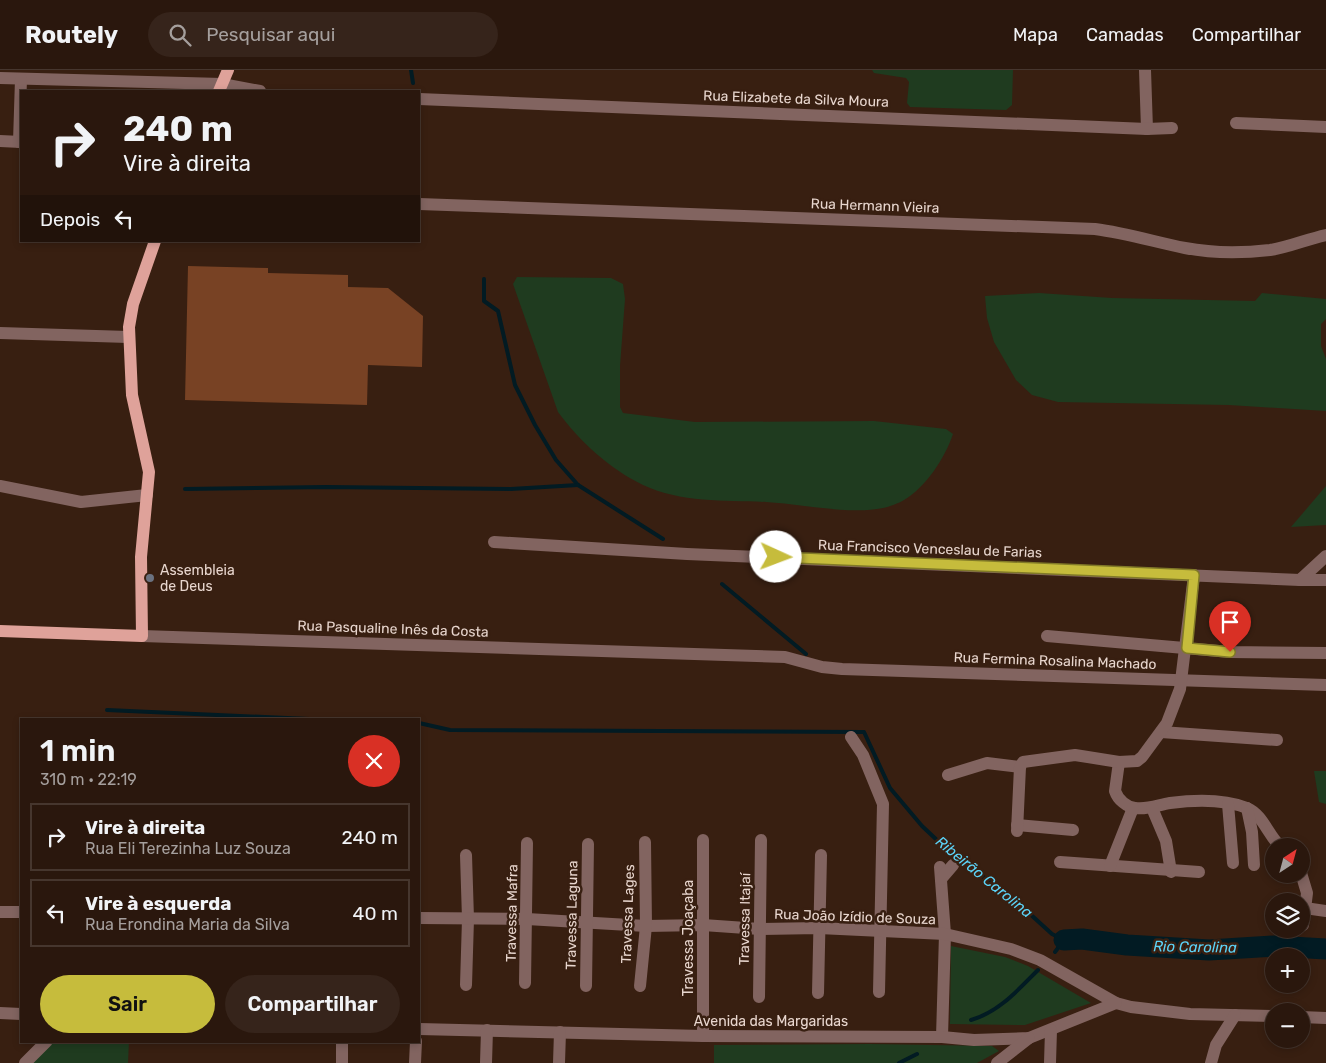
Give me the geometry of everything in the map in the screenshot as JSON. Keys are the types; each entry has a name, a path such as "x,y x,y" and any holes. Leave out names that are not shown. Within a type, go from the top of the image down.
{"main road":[{"path":"220,88 228,70"},
{"path":"142,636 140,557 149,472 132,395 128,337 133,304 155,242"},
{"name":"Rua Pasqualine Inês da Costa","path":"0,632 142,636"}],"street":[{"path":"1145,70 1147,129"},
{"path":"0,78 247,90"},
{"path":"21,79 21,90"},
{"name":"Rua Elizabete da Silva Moura","path":"420,99 1147,129 1172,128"},
{"path":"1236,123 1326,127"},
{"path":"0,141 20,142"},
{"name":"Rua Hermann Vieira","path":"420,204 1095,229 1126,233 1188,248 1229,251 1268,250 1296,245 1326,235"},
{"path":"0,333 128,337"},
{"path":"0,486 81,502 147,495"},
{"name":"Rua Francisco Venceslau de Farias","path":"494,542 687,554 1326,580"},
{"path":"1300,580 1326,556"},
{"path":"1073,830 1017,828 1020,767 1023,762 1029,760 1050,760 1076,755 1119,762 1137,761 1142,757 1161,732 1172,713 1182,680 1194,575"},
{"name":"Rua Pasqualine Inês da Costa","path":"142,636 785,657"},
{"path":"1047,636 1230,652 1326,653"},
{"name":"Rua Fermina Rosalina Machado","path":"785,657 809,665 836,668 1326,685"},
{"path":"1161,732 1277,740"},
{"path":"851,738 863,755 883,804 879,992"},
{"path":"1119,762 1115,792 1122,801 1133,808 1152,808 1186,801 1228,804 1247,808 1264,824 1274,838"},
{"path":"948,775 987,763 1020,767"},
{"path":"1228,804 1233,863"},
{"path":"1110,866 1133,808"},
{"path":"1152,808 1166,841 1171,872"},
{"path":"1247,808 1252,832 1254,865"},
{"name":"Travessa Joaçaba","path":"703,840 703,1036"},
{"name":"Travessa Itajaí","path":"759,997 761,840"},
{"name":"Travessa Lages","path":"640,986 646,926 645,842"},
{"name":"Travessa Mafra","path":"525,983 528,843"},
{"name":"Travessa Laguna","path":"586,986 585,923 588,844"},
{"path":"466,855 468,919 466,985"},
{"path":"818,993 820,855"},
{"path":"1060,862 1171,872 1200,872"},
{"path":"942,1037 945,934 944,870"},
{"path":"1310,909 1326,911"},
{"path":"0,912 20,912"},
{"name":"Rua João Izídio de Souza","path":"420,918 527,919 646,926 703,925 760,929 819,928 945,934 1011,949 1040,960 1116,1003 1144,1010 1190,1014 1265,1016"},
{"name":"Avenida das Margaridas","path":"420,1029 703,1036 942,1037 974,1040 1029,1038 1116,1003"},
{"path":"0,1013 20,1014"},
{"path":"1211,1063 1216,1045 1235,1015"},
{"path":"1310,1017 1326,1018"},
{"path":"486,1063 487,1030"},
{"path":"1050,1063 1051,1030"},
{"path":"559,1063 560,1032"},
{"path":"997,1063 1029,1038"},
{"path":"25,1063 45,1043"},
{"path":"342,1043 342,1063"},
{"path":"415,1063 416,1043"}],"green space":[{"path":"872,70 1013,70 1012,105 1006,110 910,107 907,103 909,82 906,78 874,73"},
{"path":"517,277 611,278 623,284 625,299 620,366 620,407 623,413 695,422 874,421 946,429 953,434 940,462 920,488 902,501 883,508 841,510 766,502 688,498 658,491 643,485 607,463 576,434 558,412 513,284"},
{"path":"1039,293 1112,298 1255,301 1262,293 1326,299 1326,319 1321,324 1321,346 1326,359 1326,411 1229,405 1058,402 1032,395 1016,380 994,342 987,318 985,296"},
{"path":"1326,486 1326,525 1291,527"},
{"path":"1314,771 1326,771 1326,804 1319,802"},
{"path":"951,946 1005,957 1028,966 1091,1003 1025,1025 950,1024"},
{"path":"52,1043 129,1043 128,1063 31,1063"},
{"path":"870,1044 992,1046 999,1051 977,1063 714,1063 714,1045"}],"building":[{"path":"188,266 268,268 268,273 348,275 348,287 388,288 423,316 422,367 368,365 367,405 185,400"}],"waterway":[{"name":"Ribeirão Carolina","path":"411,70 413,83"},
{"name":"Ribeirão Carolina","path":"484,279 484,301 498,311 515,385 535,425 556,460 578,485 663,539"},
{"path":"185,489 326,487 511,489 578,485"},
{"name":"Ribeirão Carolina","path":"722,584 806,654"},
{"path":"107,710 287,718"},
{"path":"420,723 450,730 864,732 890,788 922,826 956,858 1008,894 1052,934 1064,940 1055,952"},
{"name":"Rio Carolina","path":"1064,940 1082,939 1127,945 1209,950 1274,946 1326,949"},
{"path":"971,1020 999,1006 1038,970"},
{"path":"899,1063 917,1054"}],"place":[{"name":"Assembleia de Deus","path":"150,578"}],"route":[{"path":"776,557 1194,575 1187,648 1230,652"}]}
